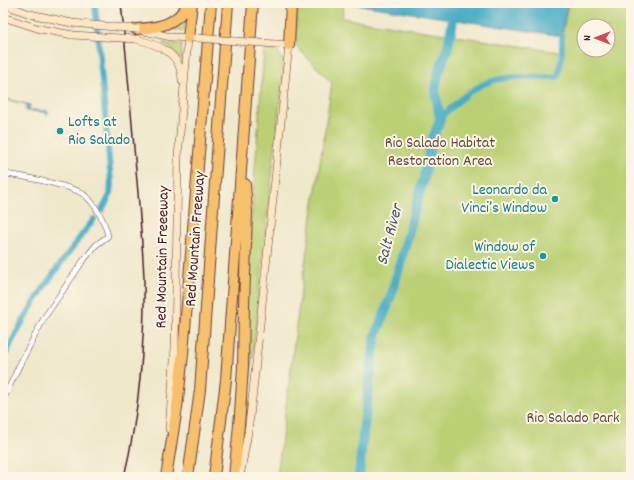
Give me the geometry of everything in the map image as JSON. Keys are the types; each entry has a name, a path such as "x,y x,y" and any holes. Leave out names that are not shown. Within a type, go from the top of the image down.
{"highway":[{"path":"136,34 170,23 179,17 188,3"},
{"path":"192,3 193,38"},
{"path":"166,477 175,424 182,366 211,3"},
{"name":"Red Mountain Freeway","path":"188,477 200,390 228,3"},
{"path":"214,477 226,380 253,3"},
{"path":"289,45 291,3"},
{"path":"234,477 243,366 247,212 242,151"}],"street":[{"path":"3,4 30,14 136,34 289,45 253,391 240,477"},
{"path":"3,17 40,29 74,35 136,34 161,47 169,52 177,63 182,76 180,123"},
{"name":"Red Mountain Freeeway","path":"162,477 170,417 175,359 177,185 180,123 193,38"},
{"path":"3,174 72,189 84,194 94,206 102,220 108,236 96,244 44,318 3,400"}],"green space":[{"name":"Rio Salado Habitat Restoration Area","path":"297,3 344,3 342,18 559,52 568,3 631,3 631,477 277,477 300,297 332,83 296,46"},
{"path":"186,15 184,31 164,29"},
{"path":"162,43 182,44 181,62 171,49"},
{"path":"264,50 278,51 284,64 243,444 246,378 247,277"}],"water":[{"path":"347,3 568,3 562,36"},
{"path":"4,98 30,105 29,110 48,111 48,114 45,112 26,111 26,104 7,100 6,102 3,102"}],"waterway":[{"path":"95,3 111,182 110,195 102,210"},
{"name":"Salt River","path":"359,477 375,338 392,293 424,177 431,143 439,123 440,118 435,90 438,74 448,47 456,3"},
{"path":"440,118 473,90 492,81 510,77 558,76 562,56 562,36"},
{"path":"3,360 22,323 44,287 94,219"}],"railway":[{"path":"121,3 144,278 140,378 134,429 124,477"}],"place":[{"name":"Lofts at Rio Salado","path":"60,131"},
{"name":"Leonardo da Vinci’s Window","path":"555,199"},
{"name":"Window of Dialectic Views","path":"543,256"}],"park label":[{"name":"Rio Salado Park","path":"573,418"}]}
